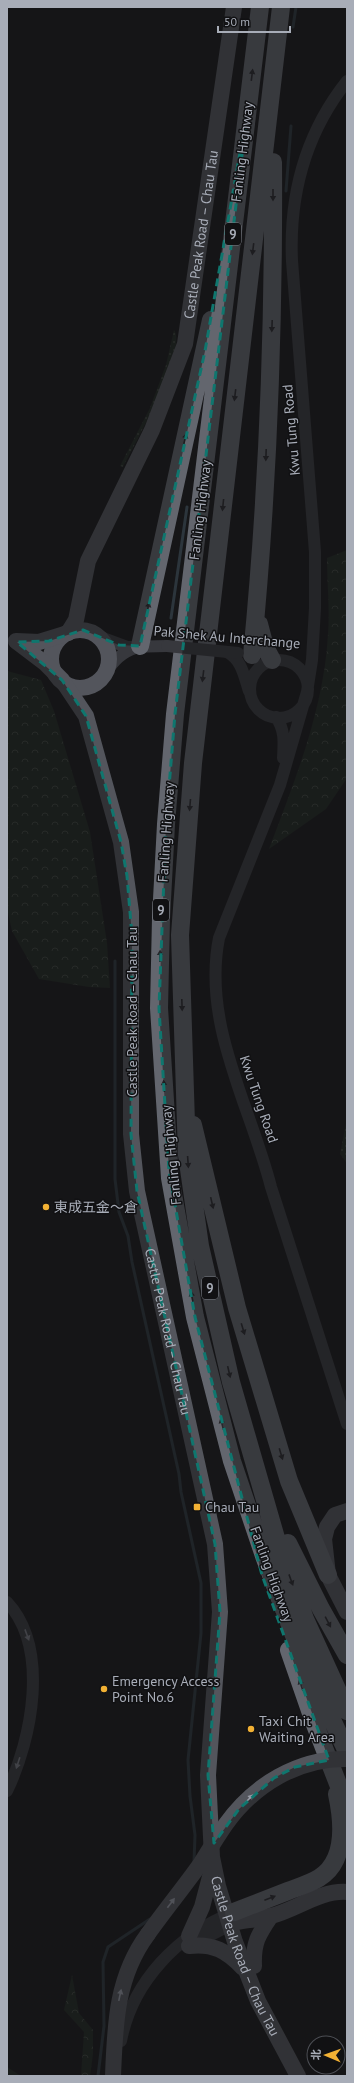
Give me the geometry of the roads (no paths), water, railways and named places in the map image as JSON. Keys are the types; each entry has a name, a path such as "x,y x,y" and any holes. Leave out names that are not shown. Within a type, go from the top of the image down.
{"highway":[{"name":"Fanling Highway","path":"260,7 175,714 166,824 161,918 159,1008 170,1178 195,1317 232,1461 264,1556 298,1646 347,1752"},
{"name":"Fanling Highway","path":"281,7 193,763 180,934 185,1095 188,1169 200,1246 231,1382 276,1538 305,1619 347,1711"},
{"path":"250,657 258,585 264,506 273,294 272,86"},
{"path":"140,646 175,477 205,351 247,113"},
{"path":"185,1095 201,1151 237,1308 289,1481 328,1575"},
{"path":"232,1461 262,1575 339,1762 347,1806"},
{"path":"258,1476 304,1575 347,1655"},
{"path":"231,1919 319,1878 331,1866 340,1845 339,1762"}],"main road":[{"name":"Castle Peak Road – Chau Tau","path":"80,599 88,561 162,406 185,344 234,7"},
{"path":"80,599 76,620 67,634 56,645 52,658 53,668 86,716"},
{"path":"80,599 79,612 82,621 106,645 109,654 109,663 101,677 90,691 86,716"},
{"path":"12,640 38,642 83,630 96,635"},
{"path":"12,640 46,664 64,683 73,687 83,688 101,677"},
{"name":"Castle Peak Road – Chau Tau","path":"86,716 119,834 127,876 131,912 132,1134 137,1191 216,1544 220,1612 209,1739 208,1775 212,1857 218,1886 250,1968 258,2001 298,2076"},
{"path":"347,1511 335,1515 326,1526 324,1539 328,1575 347,1612"},
{"path":"114,2076 117,2015 124,1978 142,1942 200,1864 226,1823 255,1793 274,1778 295,1767 318,1761 339,1762"},
{"name":"Castle Peak Road – Chau Tau","path":"210,1829 231,1919"},
{"path":"212,1857 212,1870 202,1907 189,1941 209,1945 223,1950 250,1968 257,1937 271,1916"},
{"path":"231,1919 271,1916 319,1898 339,1892 347,1892"},
{"name":"Castle Peak Road – Chau Tau","path":"250,1968 267,1997 308,2076"}],"street":[{"name":"Kwu Tung Road","path":"347,81 319,123 305,156 295,191 291,228 292,261 315,552 316,608 312,660 307,692 280,785 219,938 216,956 215,986 225,1046 264,1159 271,1187 347,1424"},
{"name":"Pak Shek Au Interchange","path":"96,635 119,645 166,646 250,657 312,660"},
{"path":"101,677 114,660 127,650 140,646"},
{"path":"291,663 302,661 308,656 313,647"},
{"path":"250,657 256,670 252,679 251,696"},
{"path":"250,657 281,660 291,663 303,673 307,692 300,707 294,713 276,717 260,711 251,696 240,664 236,658 250,657"},
{"name":"Kwu Tung Road","path":"276,717 284,734 280,785"},
{"path":"7,1602 19,1617 26,1632 32,1662 31,1696 25,1739 19,1761 7,1791"},
{"path":"114,2076 123,2029 138,1991 154,1972 189,1941 231,1919"}],"waterway":[{"path":"293,27 296,7"},
{"path":"286,191 291,126"},
{"path":"171,618 187,507"},
{"path":"115,961 115,1179 119,1212 128,1236 132,1262 179,1474 181,1492 201,1583 201,1633 188,1760 190,1796 195,1835 194,1862"},
{"path":"98,2076 104,2026 103,1962 108,1947 150,1919"}],"place":[{"name":"東成五金～倉","path":"46,1207"},
{"name":"Chau Tau","path":"197,1507"},
{"name":"Emergency Access Point No.6","path":"104,1689"},
{"name":"Taxi Chit Waiting Area","path":"251,1729"}]}
